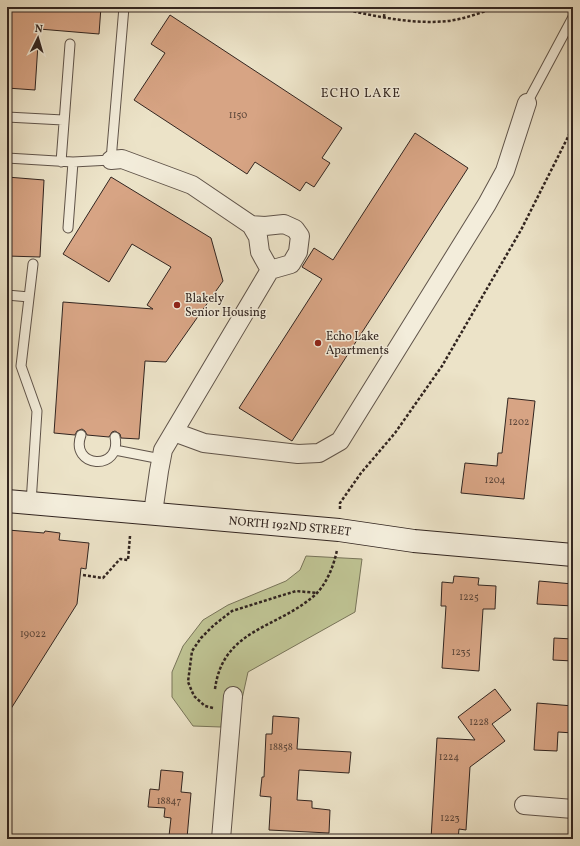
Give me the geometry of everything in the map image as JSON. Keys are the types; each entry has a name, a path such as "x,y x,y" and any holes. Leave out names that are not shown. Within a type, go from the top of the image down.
{"street":[{"path":"174,432 204,443 298,454 319,453 340,441 487,204 505,171 527,103"},
{"path":"111,160 122,159 192,185 251,225 258,237 260,252 270,270"},
{"path":"153,513 163,450 270,270 291,264 298,252 300,236 295,228 284,224 265,226 251,225"},
{"name":"NORTH 192ND STREET","path":"7,501 339,530 414,541 573,555"},
{"path":"221,839 233,696"},
{"path":"524,805 573,809"}],"lane":[{"path":"7,158 61,162 111,160 124,7"},
{"path":"527,103 573,17"},
{"path":"61,162 70,44"},
{"path":"7,118 63,120"},
{"path":"68,228 73,162"},
{"path":"31,503 37,411 21,366 33,264"},
{"path":"7,296 29,297"},
{"path":"82,435 79,445 84,456 89,460 101,462 112,455 115,450 115,437"},
{"path":"115,450 161,459"}],"path":[{"path":"334,7 384,18 416,21 447,21 498,7"},
{"path":"384,18 385,7"},
{"path":"340,512 340,503 362,473 395,433 442,366 521,230 573,127"},
{"path":"83,575 103,578 120,559 128,560 130,536"},
{"path":"237,642 298,608 317,593 332,570 337,550"},
{"path":"231,717 212,707 205,706 194,696 188,682 192,652 201,638 214,625 232,612 296,591 317,593"}],"green space":[{"path":"306,556 362,559 355,612 248,672 242,699 223,706 221,727 193,726 172,697 172,672 183,646 203,620 228,605 286,581 300,570"}],"building":[{"path":"7,7 101,7 99,34 39,29 35,90 7,88"},
{"path":"170,15 342,128 322,158 330,163 314,187 306,182 300,191 255,162 247,174 134,100 165,53 151,44"},
{"name":"Echo Lake Apartments","path":"415,133 468,168 292,441 239,408 322,279 302,267 314,248 333,260"},
{"path":"7,177 44,180 40,257 7,256"},
{"name":"Blakely Senior Housing","path":"111,177 211,238 223,281 166,362 145,361 139,439 121,438 120,434 115,431 112,432 109,437 87,435 82,429 77,431 75,435 54,433 63,302 153,309 147,305 171,267 132,244 109,282 63,254"},
{"path":"508,398 535,401 524,499 461,493 465,463 497,466 498,453 502,453"},
{"path":"8,530 60,533 59,540 89,543 86,569 81,568 77,604 7,715 7,542"},
{"path":"454,576 479,578 478,585 496,586 495,609 483,609 479,671 442,668 446,606 441,606 442,582 453,583"},
{"path":"539,581 573,584 573,606 537,604"},
{"path":"554,638 573,639 573,661 553,660"},
{"path":"495,689 511,710 492,724 505,741 470,767 466,830 459,829 458,839 431,839 437,738 475,740 458,717"},
{"path":"537,703 573,706 573,733 558,732 557,751 534,750"},
{"path":"273,716 299,718 297,749 351,752 349,773 299,770 297,800 312,801 312,808 330,810 329,833 269,830 271,797 260,796 262,777 264,777 266,734 272,734"},
{"path":"161,770 183,772 181,792 191,793 187,838 169,836 171,818 164,817 165,808 148,807 150,789 159,790"}],"place":[{"name":"Blakely Senior Housing","path":"177,305"},
{"name":"Echo Lake Apartments","path":"318,343"}],"district":[{"name":"ECHO LAKE","path":"361,92"}]}
